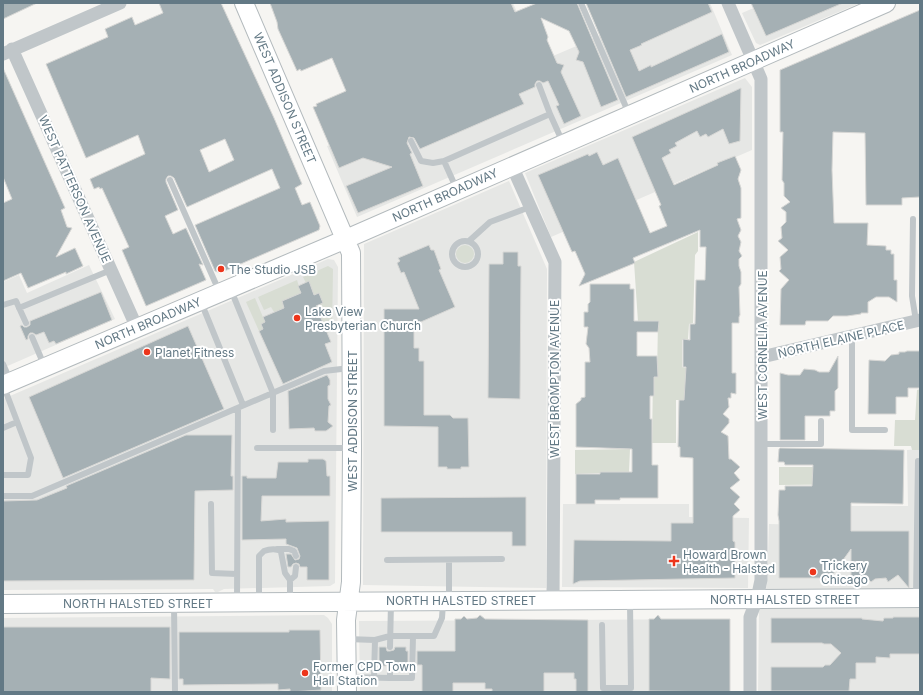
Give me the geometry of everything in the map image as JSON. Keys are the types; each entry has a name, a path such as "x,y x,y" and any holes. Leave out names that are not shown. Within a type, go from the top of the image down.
{"main road":[{"name":"WEST ADDISON STREET","path":"244,3 351,252 351,582 348,601 346,639 347,685"},
{"name":"NORTH BROADWAY","path":"6,384 346,239 886,3"},
{"name":"NORTH HALSTED STREET","path":"3,604 918,598"}],"street":[{"path":"8,51 120,3"},
{"name":"WEST CORNELIA AVENUE","path":"728,3 761,79 761,580 757,599 750,617 750,692"},
{"name":"WEST PATTERSON AVENUE","path":"8,51 111,270 136,328"},
{"name":"WEST BROMPTON AVENUE","path":"512,166 554,262 553,600"},
{"name":"NORTH ELAINE PLACE","path":"762,357 918,320"}],"lane":[{"path":"581,3 630,115"},
{"path":"539,85 564,144"},
{"path":"411,141 422,161 433,163 444,161 550,114"},
{"path":"444,161 457,190"},
{"path":"170,180 225,290 273,393 273,430"},
{"path":"469,241 476,246 478,255 477,259 471,265 462,266 455,262 453,258 452,250 457,243 465,240 469,241 490,222 530,207"},
{"path":"913,219 912,296 918,320"},
{"path":"19,308 111,270"},
{"path":"3,305 16,301 26,323"},
{"path":"200,301 240,407 237,603"},
{"path":"852,336 852,430 885,430"},
{"path":"32,337 45,367"},
{"path":"3,364 6,384 17,422 31,458 28,475 3,475"},
{"path":"3,496 32,496 324,371 352,367"},
{"path":"761,444 821,444 821,421"},
{"path":"3,428 17,422"},
{"path":"256,448 352,448"},
{"path":"918,461 918,598"},
{"path":"211,504 212,573 237,574"},
{"path":"277,549 281,552 285,573 290,580 290,602"},
{"path":"259,603 259,556 264,551 292,549 296,556"},
{"path":"387,560 502,559"},
{"path":"346,639 375,640 390,636 434,636 442,618 446,600 449,560"},
{"path":"290,580 294,576 296,567"},
{"path":"602,625 603,688 631,688 630,599"},
{"path":"390,647 391,601"},
{"path":"174,603 175,692"},
{"path":"347,685 374,678 412,678 412,636"},
{"path":"374,678 375,640"},
{"path":"390,666 390,678"}],"shaded area":[{"path":"425,3 513,3 539,62 677,3 710,3 732,55 357,217 327,146 395,117"},
{"path":"765,3 860,3 760,45 756,43 742,13"},
{"path":"745,78 752,87 752,150 551,237 525,173"},
{"path":"509,181 547,269 546,588 363,585 364,244"},
{"path":"698,232 698,251 695,255 693,323 689,324 688,339 682,340 682,367 686,368 687,373 687,400 676,400 676,443 652,443 653,377 657,376 658,321 638,322 634,262"},
{"path":"461,245 469,245 474,250 472,261 469,263 461,263 456,258 456,250"},
{"path":"328,259 334,260 338,267 335,583 330,586 224,589 218,592 215,592 213,589 3,590 3,399"},
{"path":"89,265 115,319 3,368 3,282 19,275 27,293"},
{"path":"328,266 333,269 332,331 327,333 316,306 323,303 319,294 314,295 309,282 306,283 303,277"},
{"path":"297,280 301,293 282,301 287,313 274,312 271,307 264,310 258,297"},
{"path":"255,298 265,322 261,324 263,329 259,331 246,302"},
{"path":"920,389 920,450 912,450 911,446 894,446 895,420 915,420 917,390"},
{"path":"630,449 629,472 575,474 575,450"},
{"path":"920,449 920,692 758,692 759,612 767,585 769,524 808,525 808,506 908,506 907,450"},
{"path":"779,467 876,467 876,484 779,485"},
{"path":"563,504 689,504 689,517 749,518 748,588 562,587"},
{"path":"324,615 332,624 332,692 3,692 3,618"},
{"path":"730,619 730,692 360,692 359,621"}],"building":[{"path":"3,3 37,3 3,19"},
{"path":"159,3 221,3 274,118 302,184 295,188 302,205 310,202 320,226 319,230 220,273 215,271 195,225 280,188 272,169 187,207 174,178 168,176 166,182 178,210 165,216 173,234 186,228 203,265 199,264 206,280 146,306 122,250 129,247 102,188 100,189 99,187 94,189 90,179 145,154 138,135 86,158 46,64 108,37 105,29 132,17 135,25 163,13","holes":["225,139 234,160 209,172 200,150"]},
{"path":"270,3 511,3 515,12 537,3 577,3 618,100 601,107 583,62 576,60 579,52 569,31 541,18 548,37 547,40 557,63 564,65 561,72 581,116 564,124 556,106 559,105 548,81 543,83 537,81 535,87 519,94 524,104 420,149 414,138 409,137 407,143 412,153 410,154 423,186 358,213 346,186 392,167 363,158 339,168 313,107 317,106 316,104 346,91 332,58 301,71 300,69 297,71 278,29"},
{"path":"586,3 708,3 712,12 630,50 639,71 651,65 651,67 722,34 729,52 626,97"},
{"path":"751,3 843,3 766,36"},
{"path":"920,10 920,197 902,198 902,205 866,205 865,133 833,132 832,170 834,223 868,223 867,245 886,246 886,250 891,250 891,254 894,254 894,280 897,280 897,302 889,297 876,297 868,302 868,313 833,316 828,321 806,321 805,325 780,325 781,289 789,280 779,271 781,269 780,257 788,250 778,241 782,238 781,227 786,222 786,212 781,208 790,202 784,196 784,183 782,180 783,132 780,132 780,70"},
{"path":"3,68 65,208 61,210 67,227 72,228 56,257 75,248 83,266 28,288 21,273 3,281 3,203 12,199 3,177"},
{"path":"741,88 740,141 729,144 723,129 708,137 706,134 700,137 697,131 675,143 677,146 669,150 671,153 662,158 674,185 718,165 717,163 735,156 741,170 738,179 741,188 741,218 737,219 741,230 738,236 741,242 739,251 742,256 739,259 741,272 741,284 739,287 740,315 739,323 732,323 732,373 736,373 736,394 731,393 731,398 728,398 729,407 723,414 729,419 729,423 721,432 728,436 729,459 740,467 734,473 740,480 730,488 740,497 734,504 740,510 733,516 735,578 580,581 573,584 574,540 671,541 671,523 693,523 693,458 680,457 680,447 678,447 679,400 684,400 686,367 683,367 683,339 690,340 690,324 695,324 696,280 705,280 706,247 700,247 700,230 633,258 635,263 579,286 585,274 575,251 572,252 538,175 588,154 589,156 597,152 603,165 618,158 650,233 667,226 659,206 661,205 632,137"},
{"path":"429,245 431,250 434,250 441,269 439,270 455,307 414,325 414,348 419,348 419,361 424,361 424,415 450,415 453,418 468,418 469,467 461,467 461,469 447,469 447,467 438,467 438,427 384,426 384,309 419,309 404,272 401,273 397,263 400,261 398,258"},
{"path":"503,252 518,252 518,266 521,266 520,399 488,398 489,264 503,264"},
{"path":"309,281 314,295 319,293 323,303 316,306 331,342 325,344 332,362 283,384 259,331 263,329 261,324 265,322 263,317 284,308 282,301 301,293 298,286"},
{"path":"590,284 630,284 630,289 634,289 634,321 659,321 658,332 637,332 637,356 657,356 658,377 654,377 654,396 650,396 650,419 652,419 652,465 658,465 658,498 620,498 620,500 595,500 595,504 576,504 576,474 632,472 632,449 576,447 576,404 581,400 581,398 585,397 585,362 590,362 589,348 586,344 588,327 584,327 584,312 588,312 588,304 590,302"},
{"path":"101,292 112,320 56,344 54,341 49,343 44,332 36,335 30,333 28,339 26,340 20,326 22,325 27,327 30,325 30,321"},
{"path":"188,326 224,409 63,478 29,397"},
{"path":"907,351 920,351 920,388 908,388 908,397 896,397 896,414 868,414 869,360 885,361 891,355"},
{"path":"838,356 838,388 835,391 835,411 830,411 830,416 805,416 805,440 780,440 780,373 800,375 804,369 829,372"},
{"path":"327,375 330,380 330,385 328,386 328,399 331,405 329,406 328,422 333,426 326,431 315,431 314,428 289,429 288,391"},
{"path":"186,435 232,435 231,476 233,476 233,490 195,491 194,580 3,581 3,501 37,500 67,488 66,486"},
{"path":"780,448 904,450 903,504 851,503 851,531 909,531 909,588 898,575 888,582 886,578 875,579 871,582 867,578 851,578 851,549 833,574 822,574 822,578 779,578 779,490 785,490 785,486 812,486 813,465 785,465 784,462 778,462"},
{"path":"308,459 323,459 326,461 327,476 330,476 330,496 262,496 261,521 286,519 286,522 329,521 329,580 307,580 307,567 300,567 299,564 296,563 291,567 288,567 286,554 291,554 295,560 299,559 300,556 297,548 286,544 286,539 242,540 242,476 247,476 247,478 276,478 278,462 308,462"},
{"path":"526,497 526,546 512,546 512,532 381,532 381,498"},
{"path":"480,615 485,619 588,620 588,692 576,692 576,679 574,679 574,673 544,673 544,692 492,692 492,689 485,689 485,683 453,683 453,692 422,692 422,665 417,665 417,651 455,651 455,619 461,619 464,616 467,619 477,618"},
{"path":"658,615 661,619 730,619 730,692 649,691 649,619 654,619"},
{"path":"920,617 920,654 890,654 890,658 876,657 876,663 856,663 856,679 850,679 849,691 771,691 771,667 823,667 825,665 830,665 841,653 831,644 771,643 771,618 862,618 883,621 884,618"},
{"path":"3,627 170,627 170,679 151,678 151,692 3,692"},
{"path":"289,630 320,630 321,690 290,692 290,689 278,690 278,684 183,685 183,679 179,679 179,632 289,632"},
{"path":"379,647 386,647 387,651 390,651 394,650 395,647 406,647 406,651 408,651 408,665 394,665 394,662 390,661 386,662 386,666 379,666"}],"place":[{"name":"The Studio JSB","path":"221,269"},
{"name":"Lake View Presbyterian Church","path":"297,318"},
{"name":"Planet Fitness","path":"147,352"},
{"name":"Howard Brown Health - Halsted","path":"674,561"},
{"name":"Trickery Chicago","path":"813,572"},
{"name":"Former CPD Town Hall Station","path":"305,673"}]}
